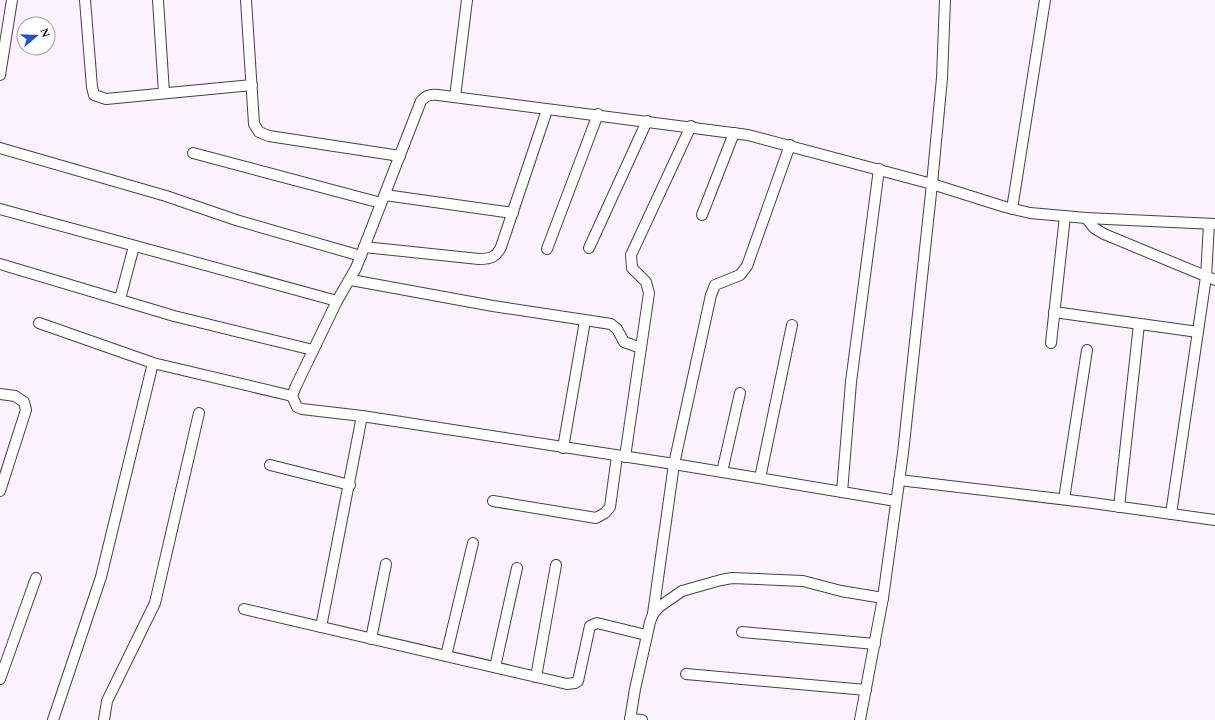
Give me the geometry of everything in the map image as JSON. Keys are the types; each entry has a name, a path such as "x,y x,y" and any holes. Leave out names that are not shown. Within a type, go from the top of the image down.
{"street":[{"path":"0,75 12,0"},
{"path":"85,0 94,95 106,99 252,85"},
{"path":"158,0 164,93"},
{"path":"246,0 254,124 256,128 262,133 400,156"},
{"path":"455,97 467,0"},
{"path":"860,720 883,598 899,480 932,184 942,78 945,0"},
{"path":"1012,209 1045,0"},
{"path":"292,396 312,350 337,302 351,280 421,101 424,97 432,94 547,110 598,114 691,126 734,133 790,145 1030,213 1086,218 1212,224 1211,278 1198,332 1171,514"},
{"path":"0,148 166,196 236,220 363,252 488,260 497,254 513,213 547,110"},
{"path":"547,249 598,114"},
{"path":"589,248 647,121"},
{"path":"493,501 596,518 601,516 610,507 621,457 641,348 649,288 646,282 632,268 631,255 691,126"},
{"path":"702,215 734,133"},
{"path":"642,720 630,719 646,635 653,614 674,464 713,288 720,282 740,275 746,266 790,145"},
{"path":"193,153 383,199 513,213"},
{"path":"842,492 851,382 879,169"},
{"path":"0,209 337,302"},
{"path":"1051,343 1065,216"},
{"path":"1086,218 1098,231 1211,278"},
{"path":"120,299 134,246"},
{"path":"0,264 174,316 312,350"},
{"path":"351,280 614,326 624,342 641,348"},
{"path":"1054,312 1198,332"},
{"path":"563,448 585,321"},
{"path":"39,323 153,363 292,396 298,407 302,409 362,416 674,464 896,501"},
{"path":"1119,507 1139,324"},
{"path":"760,478 792,325"},
{"path":"1064,500 1087,350"},
{"path":"53,720 100,577 153,363"},
{"path":"722,472 740,393"},
{"path":"0,394 15,396 24,402 26,410 0,491"},
{"path":"104,720 107,701 155,603 199,413"},
{"path":"321,627 350,485 362,416"},
{"path":"270,465 350,485"},
{"path":"899,480 1215,520"},
{"path":"446,656 473,542"},
{"path":"371,639 386,564"},
{"path":"536,677 556,565"},
{"path":"495,667 517,568"},
{"path":"0,679 36,578"},
{"path":"653,614 682,591 732,578 808,582 841,591 883,598"},
{"path":"244,609 567,684 575,683 579,677 588,630 594,624 646,635"},
{"path":"742,632 875,644"},
{"path":"686,674 866,690"}]}
